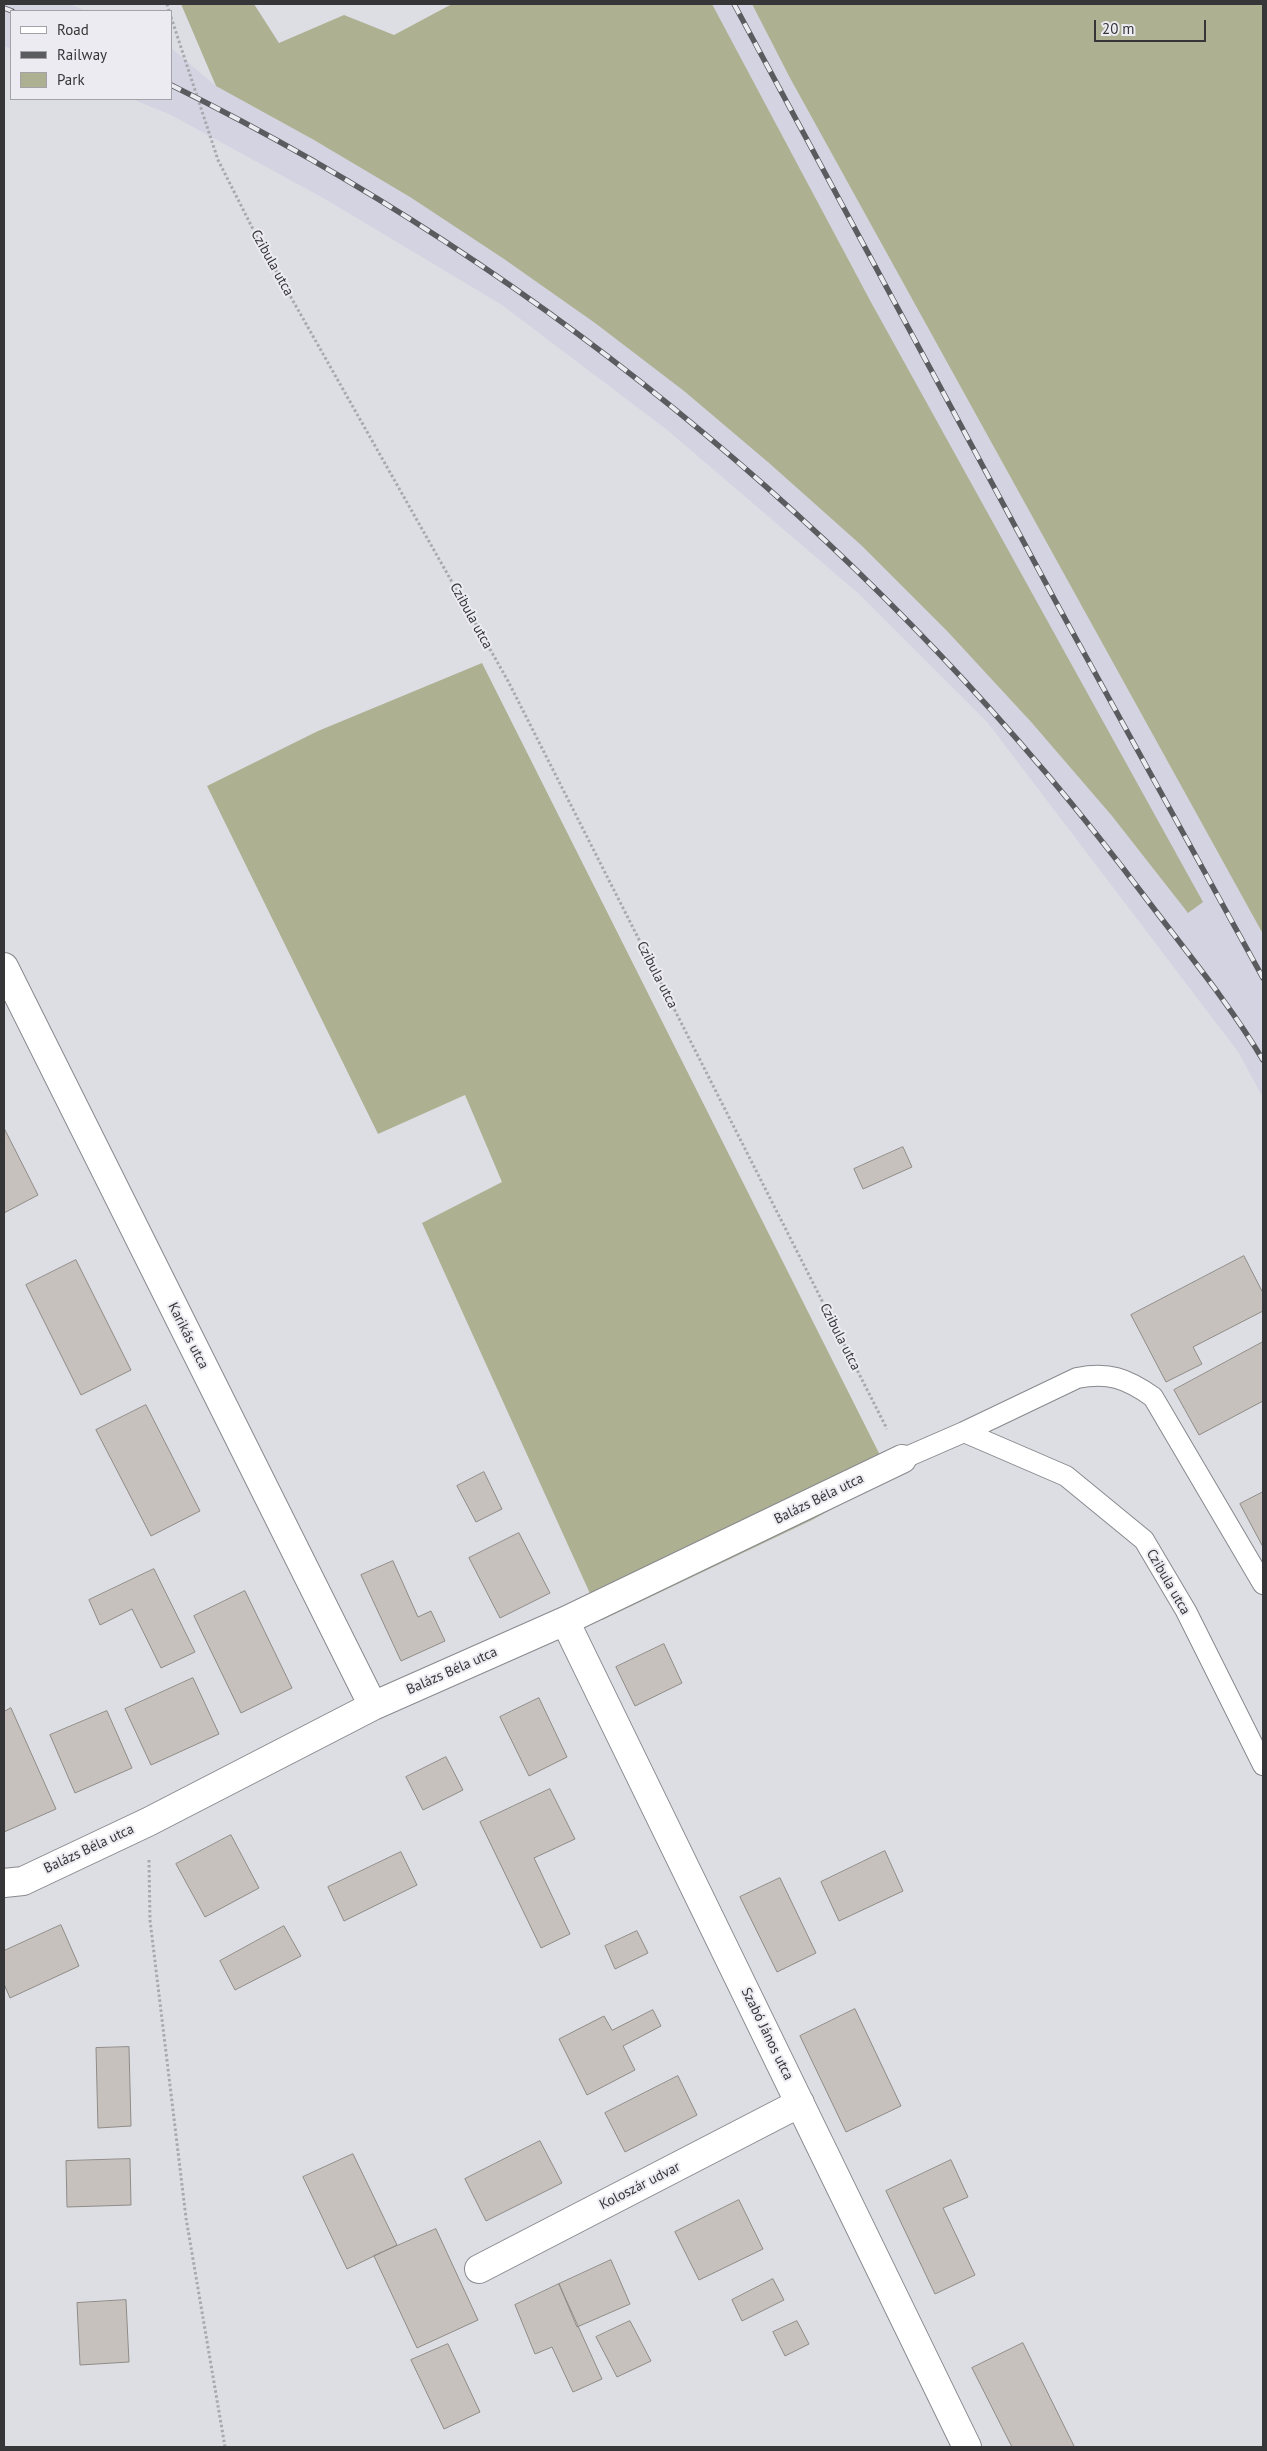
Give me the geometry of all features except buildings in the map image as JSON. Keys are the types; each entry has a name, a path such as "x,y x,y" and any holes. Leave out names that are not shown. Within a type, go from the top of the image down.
{"street":[{"name":"Karikás utca","path":"4,967 373,1706"},
{"name":"Balázs Béla utca","path":"4,1882 23,1880 148,1822 373,1706 566,1621 902,1459"},
{"name":"Szabó János utca","path":"566,1621 967,2447"},
{"name":"Koloszár udvar","path":"479,2269 800,2103"}],"lane":[{"path":"902,1459 964,1432 1077,1378 1096,1374 1116,1377 1135,1384 1153,1397 1263,1584"},
{"name":"Czibula utca","path":"964,1432 1066,1476 1144,1540 1186,1611 1263,1765"}],"path":[{"name":"Czibula utca","path":"172,20 218,160 258,239 508,681 902,1459"},
{"path":"148,1822 150,1920 186,2218 225,2447"}],"shaded area":[{"path":"4,4 69,4 84,10 10,10 10,49 4,46"},
{"path":"712,4 752,4 790,78 1263,934 1263,1098 1239,1053 988,723 859,594 666,429 502,305 325,199 171,115 134,100 172,100 172,49 216,86 314,140 410,197 504,259 595,323 684,391 861,545 948,632 1032,723 1112,816 1188,913 872,304"}],"green space":[{"path":"181,4 254,4 279,43 344,15 394,35 452,4 712,4 872,304 1203,902 1188,913 1112,816 1032,723 948,632 861,545 769,463 684,391 595,323 504,259 410,197 314,140 216,86"},
{"path":"752,4 1263,4 1263,934 790,78"},
{"path":"482,663 891,1477 812,1520 602,1620 422,1223 502,1182 465,1095 378,1134 207,786 318,731"}],"railway":[{"path":"734,4 1057,604 1263,978"},
{"path":"4,8 10,10"},
{"path":"172,86 312,160 448,244 579,335 705,434 825,541 939,654 1046,772 1206,977 1236,1018 1263,1060"}]}
